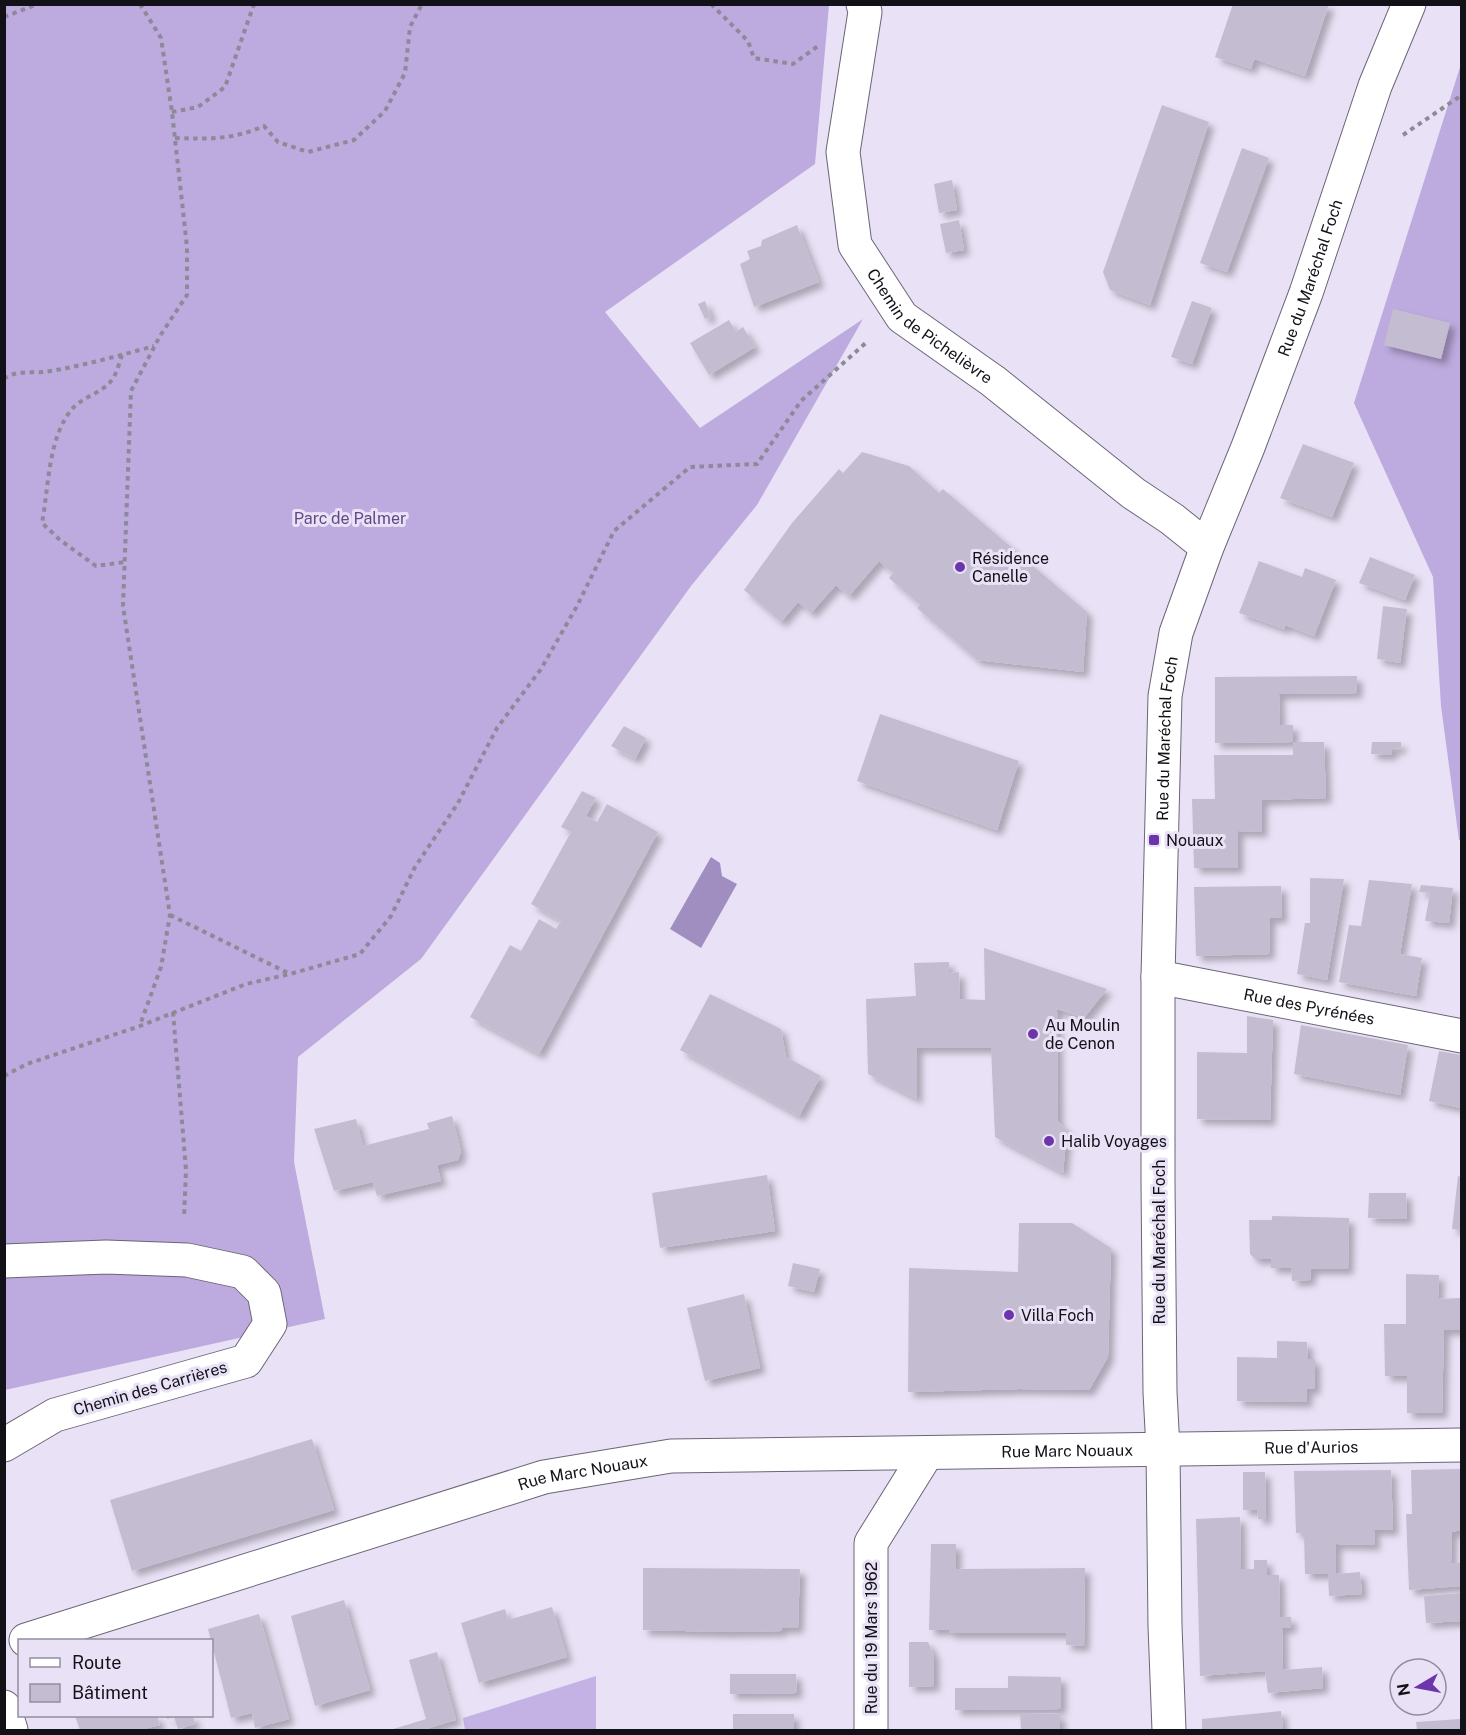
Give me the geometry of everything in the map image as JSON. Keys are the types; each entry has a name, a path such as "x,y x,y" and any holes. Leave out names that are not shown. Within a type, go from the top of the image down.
{"street":[{"name":"Rue du Maréchal Foch","path":"1170,1731 1165,1626 1160,1381 1158,977 1165,696 1176,633 1306,293 1376,86 1409,4"},
{"name":"Chemin de Pichelièvre","path":"864,8 843,152 855,245 902,317 993,381 1133,493 1172,519 1207,547"},
{"name":"Rue des Pyrénées","path":"1158,977 1461,1036"},
{"name":"Chemin des Carrières","path":"4,1262 106,1257 187,1260 243,1272 264,1293 270,1324 246,1361 55,1415 4,1445"},
{"name":"Rue d'Aurios","path":"1163,1449 1461,1445"},
{"name":"Rue Marc Nouaux","path":"32,1639 544,1477 671,1456 1163,1449"},
{"name":"Rue du 19 Mars 1962","path":"872,1731 871,1543 927,1453"},
{"path":"4,1707 11,1731"}],"path":[{"path":"4,17 38,4"},
{"path":"140,4 161,38 187,247 187,295 154,346 131,391 123,606 170,915 161,967 140,1026"},
{"path":"171,112 198,107 225,87 254,4"},
{"path":"175,138 215,139 246,134 264,126 278,142 308,152 354,140 385,111 405,73 410,27 422,4"},
{"path":"711,4 748,41 754,58 793,64 864,8"},
{"path":"1351,158 1378,153 1461,95"},
{"path":"4,1076 27,1064 140,1026 246,984 360,954 391,915 415,867 458,803 497,728 541,669 577,606 614,531 690,467 757,464 801,401 862,345 902,317"},
{"path":"4,379 9,374 85,366 154,346"},
{"path":"123,355 111,381 74,407 58,432 51,458 42,523 60,540 96,566 125,562"},
{"path":"170,915 290,974"},
{"path":"173,1012 186,1170 185,1205"}],"shaded area":[{"path":"711,857 720,863 722,876 737,884 701,948 670,929"},
{"path":"596,1676 596,1730 465,1730 463,1718"}],"green space":[{"name":"Parc de Palmer","path":"4,5 829,5 815,164 605,312 700,428 863,319 757,505 691,586 421,959 298,1057 294,1162 325,1319 5,1390"},
{"path":"1461,64 1461,840 1459,840 1441,706 1433,577 1354,403"}],"building":[{"path":"1233,4 1329,4 1305,76 1254,59 1251,69 1215,57"},
{"path":"1162,105 1209,122 1150,305 1110,290 1103,272"},
{"path":"1242,148 1269,158 1227,272 1200,263"},
{"path":"952,180 957,210 939,213 934,184"},
{"path":"959,220 964,250 946,253 940,224"},
{"path":"797,225 819,282 754,307 740,264 750,259 747,251 761,246 762,240"},
{"path":"705,301 711,317 705,319 698,304"},
{"path":"1192,301 1212,308 1192,364 1171,357"},
{"path":"1393,309 1450,323 1441,359 1384,345"},
{"path":"729,320 736,332 743,327 755,347 709,375 690,343"},
{"path":"1303,444 1354,463 1332,517 1280,498"},
{"name":"Résidence Canelle","path":"862,452 909,466 939,493 943,489 1087,612 1083,672 977,660 917,608 920,605 889,578 893,573 879,561 849,596 836,585 811,613 798,602 781,622 744,590 792,523 839,469 843,473"},
{"path":"1370,557 1415,575 1405,600 1359,583"},
{"path":"1259,561 1302,577 1305,568 1336,580 1314,636 1285,625 1284,629 1239,613"},
{"path":"1383,606 1407,609 1400,663 1377,659"},
{"path":"1357,676 1357,693 1279,694 1280,725 1293,725 1293,742 1215,743 1215,677"},
{"path":"880,714 1019,761 997,830 857,781"},
{"path":"624,726 646,738 635,759 611,746"},
{"path":"1293,742 1324,742 1326,798 1262,800 1262,832 1238,831 1238,868 1194,868 1192,799 1215,799 1214,755 1293,755"},
{"path":"1372,742 1401,742 1401,748 1392,749 1391,755 1371,754"},
{"path":"582,791 596,798 586,816 597,822 607,804 658,832 539,1054 470,1017 510,945 521,951 539,919 556,929 561,921 531,904 571,832 561,827"},
{"path":"1310,878 1344,879 1327,980 1297,974 1305,923 1310,923"},
{"path":"1369,880 1412,884 1400,954 1422,958 1416,996 1339,982 1349,925 1361,926"},
{"path":"1421,885 1453,888 1449,923 1425,921 1430,893 1419,892"},
{"path":"1281,886 1282,918 1270,918 1269,954 1196,956 1194,887"},
{"path":"984,948 1107,989 1084,1018 1057,1009 1058,1121 1067,1130 1063,1173 995,1137 991,1048 917,1048 917,1099 868,1074 866,999 916,996 914,963 949,962 949,973 959,972 960,999 985,1000"},
{"path":"710,994 781,1029 786,1057 821,1076 799,1116 680,1050"},
{"path":"1247,1016 1273,1020 1270,1120 1197,1119 1197,1052 1247,1053"},
{"path":"1301,1025 1408,1045 1400,1095 1294,1074"},
{"path":"1439,1051 1461,1055 1461,1108 1429,1101"},
{"path":"452,1116 461,1151 458,1160 437,1165 441,1181 377,1196 373,1182 334,1191 314,1129 356,1119 363,1146 429,1129 427,1123"},
{"path":"767,1175 775,1231 660,1248 652,1193"},
{"path":"1458,1176 1461,1177 1461,1230 1452,1229"},
{"path":"1369,1193 1406,1193 1407,1219 1368,1218"},
{"path":"1272,1216 1349,1218 1348,1269 1311,1269 1310,1280 1292,1281 1291,1268 1271,1268 1271,1259 1255,1259 1250,1254 1249,1220 1272,1220"},
{"name":"Villa Foch","path":"1019,1223 1072,1223 1111,1248 1108,1357 1089,1390 908,1392 909,1268 1018,1272"},
{"path":"793,1263 820,1269 814,1292 788,1286"},
{"path":"1406,1274 1439,1275 1438,1299 1460,1298 1460,1330 1444,1330 1442,1413 1407,1413 1407,1376 1385,1376 1384,1324 1406,1324"},
{"path":"744,1294 760,1368 705,1381 687,1308"},
{"path":"1277,1341 1307,1342 1308,1359 1315,1359 1315,1389 1307,1389 1307,1402 1237,1401 1237,1357 1277,1358"},
{"path":"312,1439 334,1510 132,1571 110,1500"},
{"path":"1461,1469 1461,1530 1452,1532 1451,1563 1461,1563 1461,1586 1409,1590 1406,1514 1412,1514 1411,1470"},
{"path":"1391,1470 1393,1530 1374,1530 1375,1545 1336,1544 1336,1574 1360,1572 1362,1594 1329,1596 1328,1574 1305,1574 1304,1534 1296,1533 1294,1471"},
{"path":"1243,1472 1265,1472 1266,1519 1258,1519 1257,1510 1243,1510"},
{"path":"1240,1517 1241,1569 1254,1569 1254,1560 1267,1560 1267,1575 1279,1575 1280,1617 1291,1617 1291,1628 1282,1628 1283,1670 1322,1667 1323,1688 1268,1693 1265,1671 1200,1676 1196,1519"},
{"path":"931,1544 956,1544 956,1569 1085,1568 1084,1646 1066,1645 1066,1633 949,1633 949,1630 929,1630"},
{"path":"643,1568 800,1569 798,1628 782,1628 781,1631 725,1632 643,1630"},
{"path":"1461,1593 1461,1621 1426,1623 1424,1596"},
{"path":"344,1600 370,1690 315,1706 291,1616"},
{"path":"552,1607 567,1657 479,1683 461,1623 505,1609 508,1620"},
{"path":"259,1614 289,1719 255,1728 252,1713 231,1718 213,1648 213,1639 211,1639 208,1629"},
{"path":"909,1642 928,1642 934,1655 934,1686 909,1687"},
{"path":"437,1652 456,1720 422,1730 390,1730 426,1719 409,1660"},
{"path":"730,1674 796,1674 797,1693 730,1694"},
{"path":"1008,1676 1061,1677 1061,1709 955,1710 955,1688 1008,1688"},
{"path":"1281,1711 1283,1730 1202,1730 1202,1719"},
{"path":"1020,1713 1060,1714 1060,1730 1021,1730"},
{"path":"733,1714 794,1714 794,1730 733,1730"},
{"path":"75,1717 157,1717 160,1725 140,1730 80,1730"},
{"path":"174,1717 193,1717 195,1724 178,1729"},
{"path":"1461,1719 1461,1730 1417,1730 1416,1722"}],"place":[{"name":"Résidence Canelle","path":"960,567"},
{"name":"Nouaux","path":"1154,840"},
{"name":"Au Moulin de Cenon","path":"1033,1034"},
{"name":"Halib Voyages","path":"1049,1141"},
{"name":"Villa Foch","path":"1009,1315"}]}
